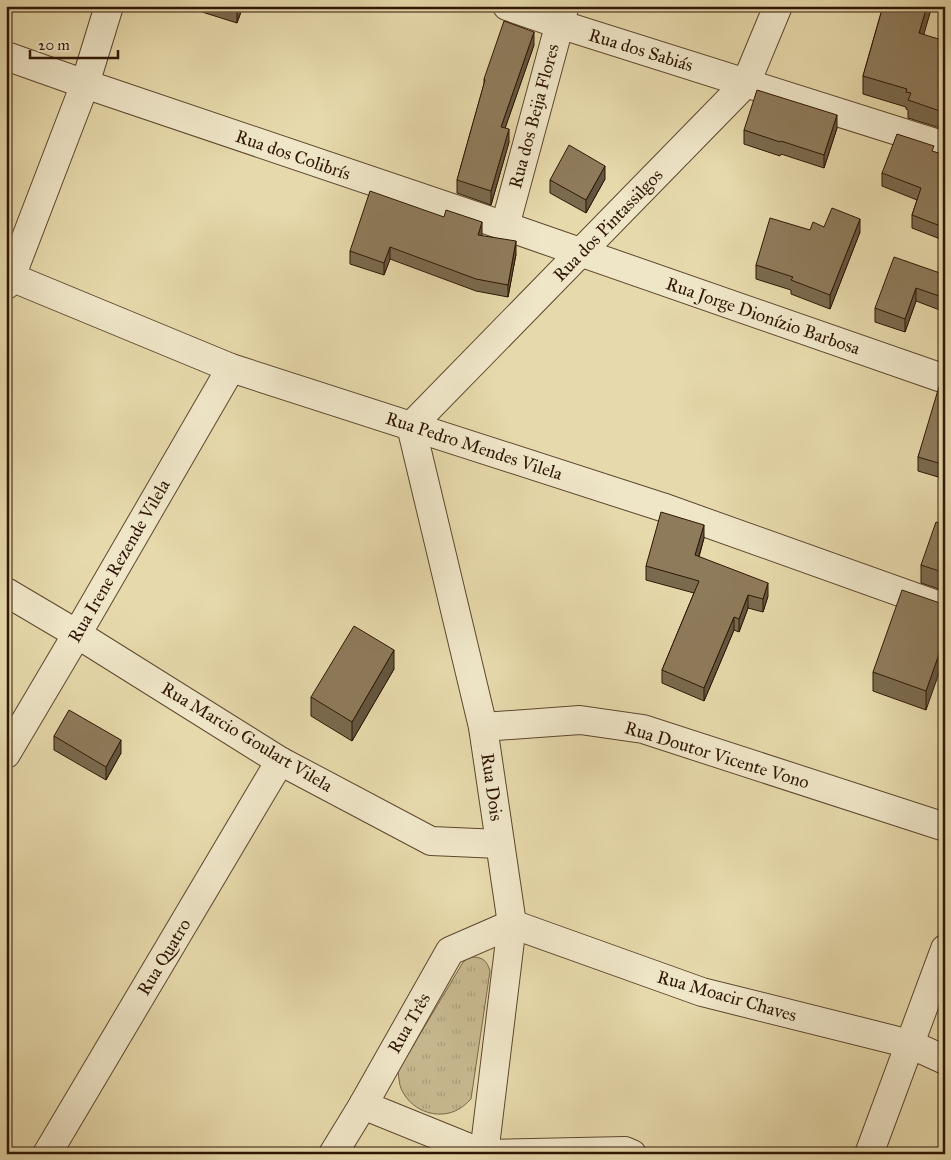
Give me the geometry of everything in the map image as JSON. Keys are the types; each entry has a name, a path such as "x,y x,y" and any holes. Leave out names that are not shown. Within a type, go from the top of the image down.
{"street":[{"path":"8,279 85,84 109,6"},
{"name":"Rua dos Sabiás","path":"507,6 561,15 746,82 945,146"},
{"name":"Rua dos Pintassilgos","path":"411,426 746,82 778,6"},
{"name":"Rua dos Beija Flores","path":"505,226 561,15"},
{"name":"Rua dos Colibrís","path":"6,56 581,252"},
{"name":"Rua Jorge Dionízio Barbosa","path":"581,252 945,379"},
{"name":"Rua Pedro Mendes Vilela","path":"8,279 231,368 662,507 945,608"},
{"name":"Rua Irene Rezende Vilela","path":"6,754 231,368"},
{"name":"Rua Dois","path":"411,426 483,727 512,924 484,1154"},
{"name":"Rua Marcio Goulart Vilela","path":"6,592 77,634 280,761 431,841 500,844"},
{"name":"Rua Doutor Vicente Vono","path":"483,727 580,720 643,729 945,826"},
{"name":"Rua Quatro","path":"47,1154 280,761"},
{"name":"Rua Moacir Chaves","path":"512,924 702,992 910,1044 945,1060"},
{"name":"Rua Três","path":"333,1154 450,952 512,924"},
{"path":"869,1154 945,948"},
{"path":"363,1105 484,1154 625,1151 632,1154"}],"green space":[{"path":"472,957 484,960 490,971 471,1099 455,1111 441,1114 426,1112 408,1100 400,1086 398,1071 462,964 466,959"}],"building":[{"path":"226,6 238,6 237,10"},
{"path":"883,6 927,6 919,33 945,41 945,95 940,111 908,100 911,93 906,92 907,89 863,76"},
{"path":"504,21 534,32 501,127 509,129 491,191 457,180 484,79"},
{"path":"757,90 837,115 824,155 744,130"},
{"path":"897,134 934,146 932,151 945,155 945,223 943,227 912,215 921,188 882,173"},
{"path":"569,145 605,166 586,200 550,180"},
{"path":"370,191 444,217 446,210 482,222 478,235 516,241 508,285 476,279 390,247 384,263 350,251"},
{"path":"832,208 860,219 830,295 791,280 793,277 756,265 770,218 810,230 813,222 824,227"},
{"path":"894,257 940,273 945,261 945,298 916,288 905,319 875,308"},
{"path":"941,380 945,381 945,465 918,457"},
{"path":"661,512 704,525 695,555 768,583 763,599 748,595 739,619 734,617 704,688 662,670 699,581 646,566"},
{"path":"936,522 945,525 945,573 921,565"},
{"path":"902,590 945,604 945,637 926,691 873,672"},
{"path":"354,626 394,650 352,722 311,697"},
{"path":"69,710 121,740 106,767 54,736"}]}
